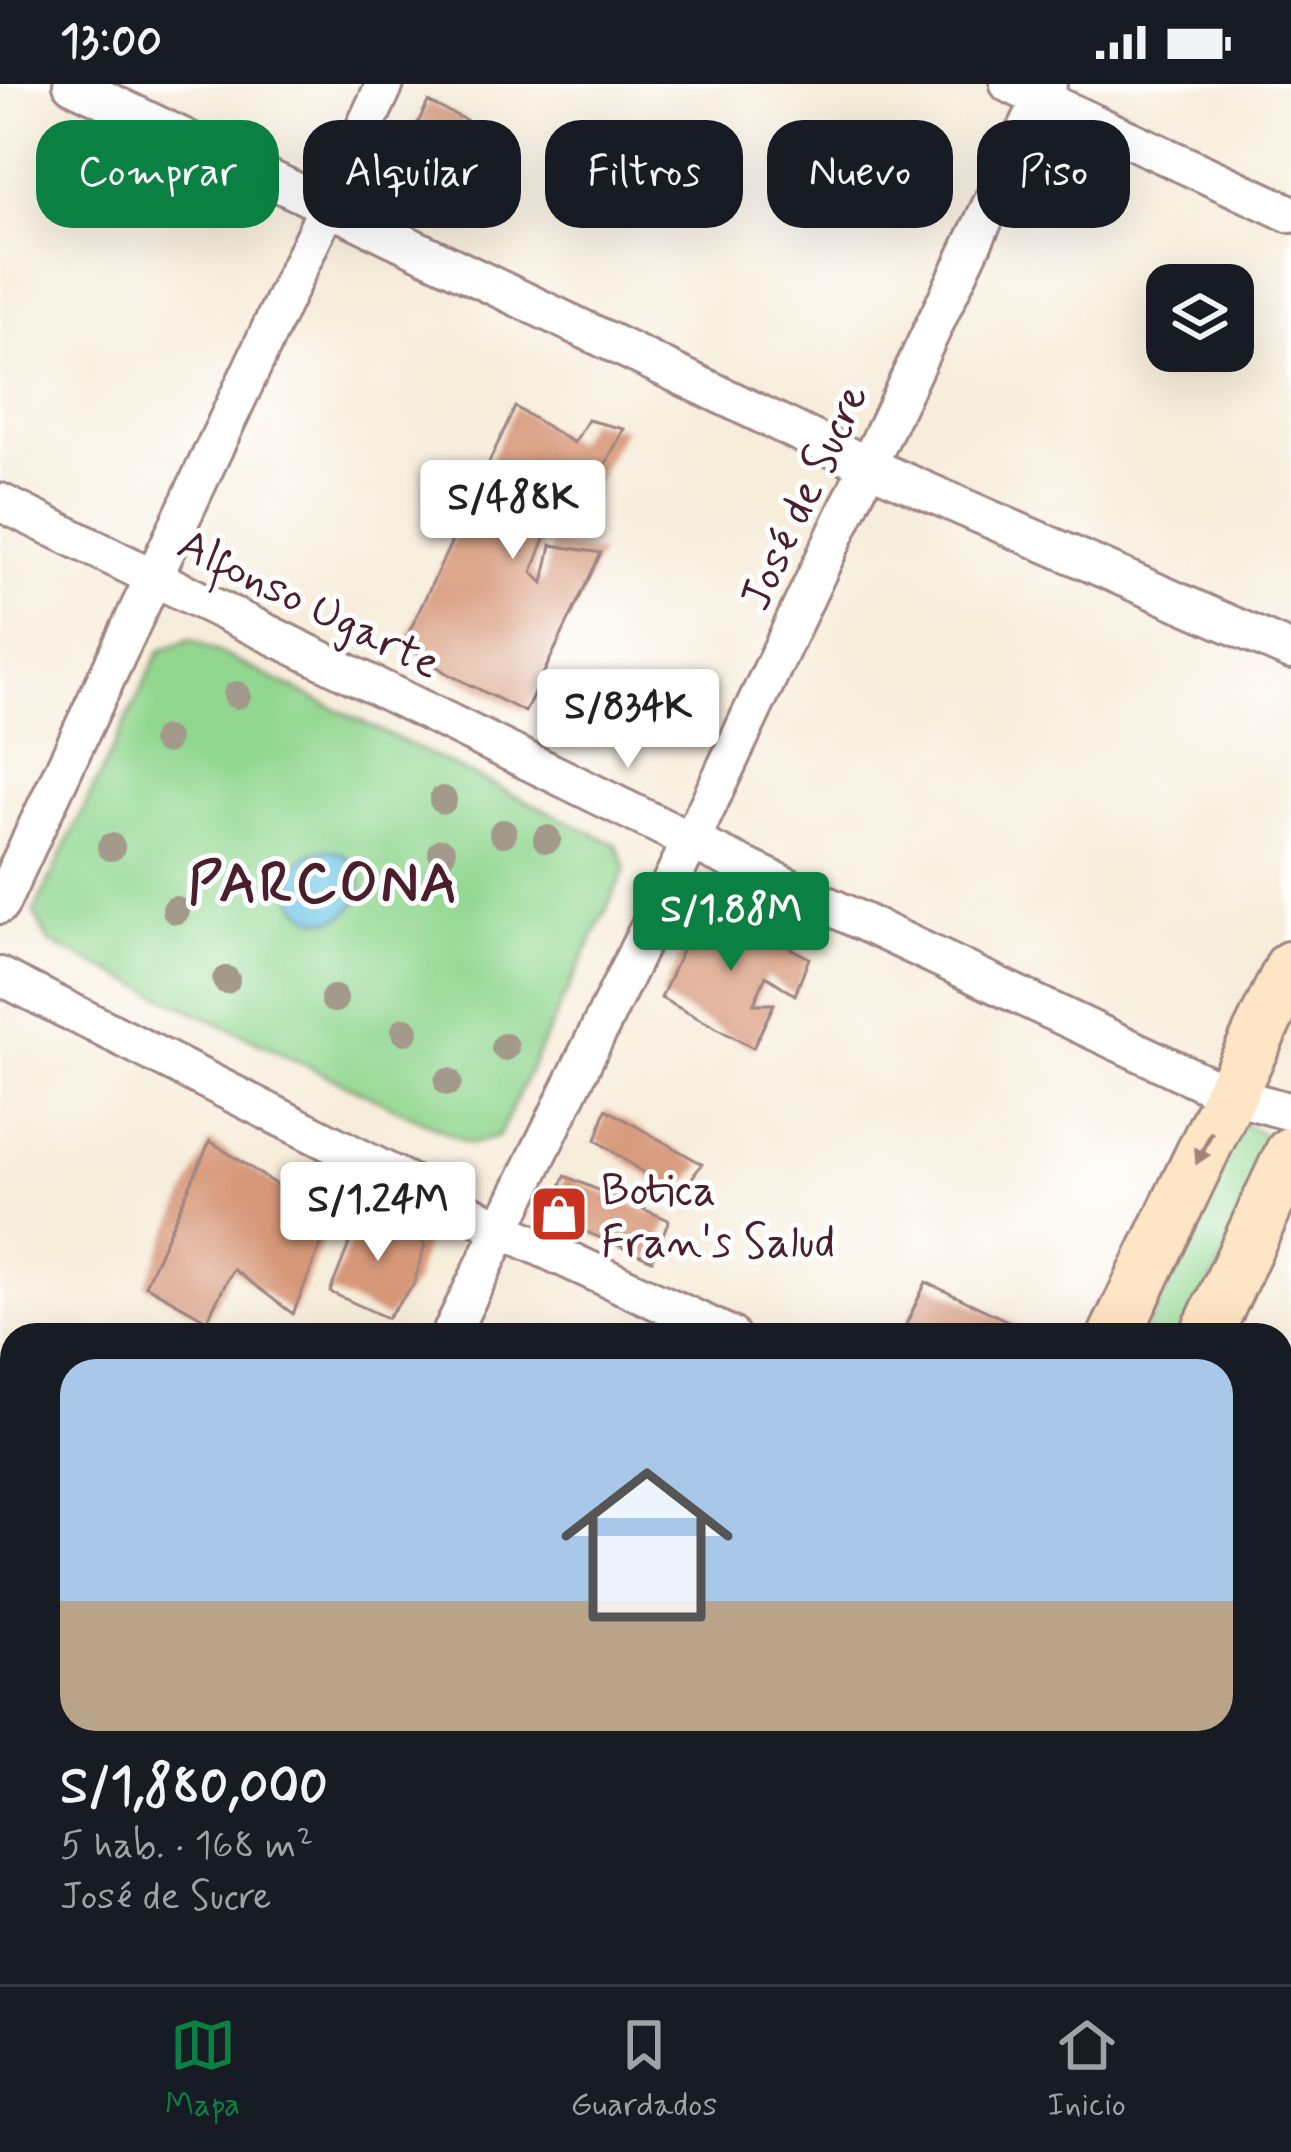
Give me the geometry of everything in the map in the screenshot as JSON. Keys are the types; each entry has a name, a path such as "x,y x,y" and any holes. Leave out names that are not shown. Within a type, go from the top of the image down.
{"street":[{"path":"72,84 303,198"},
{"path":"368,120 385,84"},
{"path":"1033,89 1291,214"},
{"name":"José de Sucre","path":"456,1323 869,466 1033,89"},
{"path":"0,905 318,228"},
{"path":"365,228 869,466 1291,651"},
{"name":"Alfonso Ugarte","path":"0,502 692,841 1230,1095 1291,1112"},
{"path":"1121,1323 1291,967"},
{"path":"0,976 501,1229 704,1323"},
{"path":"1212,1323 1291,1153"}],"green space":[{"path":"191,639 617,845 626,868 498,1137 470,1144 49,942 34,912 160,651"},
{"path":"1241,1122 1280,1143 1192,1323 1149,1323"}],"water":[{"path":"326,850 351,860 361,885 351,910 326,920 301,910 291,885 301,860"}],"building":[{"path":"428,102 466,120 419,120"},
{"path":"515,407 574,443 588,420 624,429 573,526 557,506 532,572 543,583 551,545 601,553 525,712 446,673 404,643"},
{"path":"703,903 809,958 795,995 766,976 754,1004 774,1004 753,1048 661,998"},
{"path":"606,1109 702,1164 678,1197 596,1140"},
{"path":"210,1141 301,1201 337,1205 293,1314 233,1269 207,1320 145,1285"},
{"path":"565,1176 669,1220 652,1260 549,1216"},
{"path":"365,1204 425,1244 414,1284 387,1318 330,1292"},
{"path":"926,1282 1012,1323 907,1323"}],"place":[{"name":"Botica Fran's Salud","path":"559,1214"}],"district":[{"name":"PARCONA","path":"324,881"}]}
